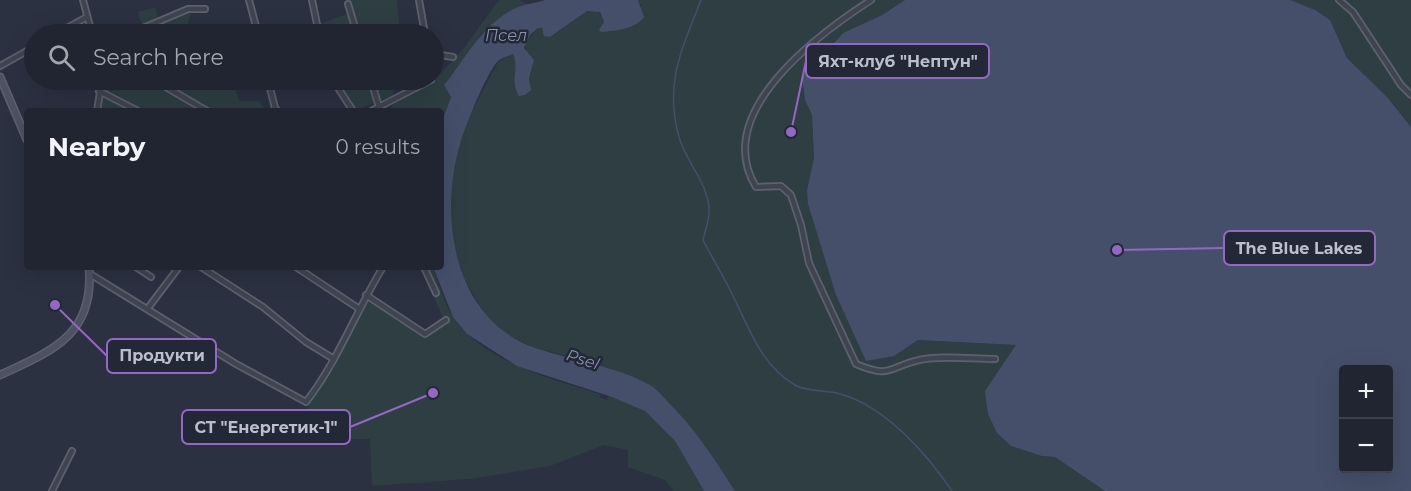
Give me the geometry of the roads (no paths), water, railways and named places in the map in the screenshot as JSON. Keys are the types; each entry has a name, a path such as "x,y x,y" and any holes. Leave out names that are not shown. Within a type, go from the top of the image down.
{"main road":[{"path":"0,77 24,133"},
{"path":"0,375 51,351 64,342 78,323 87,303 89,270"}],"street":[{"path":"83,0 89,24"},
{"path":"249,0 255,24"},
{"path":"312,0 317,24"},
{"path":"419,0 423,24"},
{"path":"871,0 828,30 766,91 753,112 747,130 747,174 756,188 781,186 791,195 801,225 809,263 856,364 876,372 893,371 919,360 994,359"},
{"path":"1339,0 1353,12 1401,85 1411,95"},
{"path":"348,4 354,24"},
{"path":"154,24 189,9 205,9"},
{"path":"74,24 87,17"},
{"path":"0,66 24,53"},
{"path":"444,56 453,57"},
{"path":"170,90 202,108"},
{"path":"270,90 275,108"},
{"path":"339,90 351,108"},
{"path":"374,90 379,107 412,90"},
{"path":"97,108 99,91 132,108"},
{"path":"89,270 236,364 306,402 323,380 358,308 381,270"},
{"path":"140,270 151,277"},
{"path":"148,308 177,270"},
{"path":"206,270 263,307 306,342 334,359"},
{"path":"303,270 358,308"},
{"path":"425,270 436,293"},
{"path":"366,295 425,334 446,320"},
{"path":"52,491 72,451"}],"water":[{"name":"Псел","path":"545,0 638,0 644,17 630,27 601,32 599,30 604,22 600,12 587,11 550,37 544,36 542,28 538,28 530,35 524,48 534,60 529,79 531,90 525,95 519,96 516,90 513,54 499,61 492,68 467,123 454,170 451,200 452,230 458,260 469,288 484,312 506,333 533,347 622,373 653,387 697,435 735,491 704,491 675,441 645,411 609,396 517,366 467,334 453,317 434,270 444,270 444,116 451,97 444,85 485,31 518,7"},
{"path":"905,0 1290,0 1315,10 1330,20 1347,58 1387,97 1411,127 1411,491 1105,491 1055,457 1042,456 1011,446 997,433 988,414 985,391 1016,345 918,340 894,356 866,361 836,295 808,204 807,190 814,158 812,115 805,100 802,78 843,33 882,15"}],"waterway":[{"path":"701,0 677,67 673,100 675,118 682,147 706,193 709,216 703,240 728,285 752,336 774,368 795,385 840,394 857,400 889,420 917,447 952,491"}],"place":[{"name":"Яхт-клуб \"Нептун\"","path":"791,132"},
{"name":"The Blue Lakes","path":"1117,250"},
{"name":"Продукти","path":"55,305"},
{"name":"СТ \"Енергетик-1\"","path":"433,393"}],"water label":[{"name":"Psel","path":"583,359"}]}
